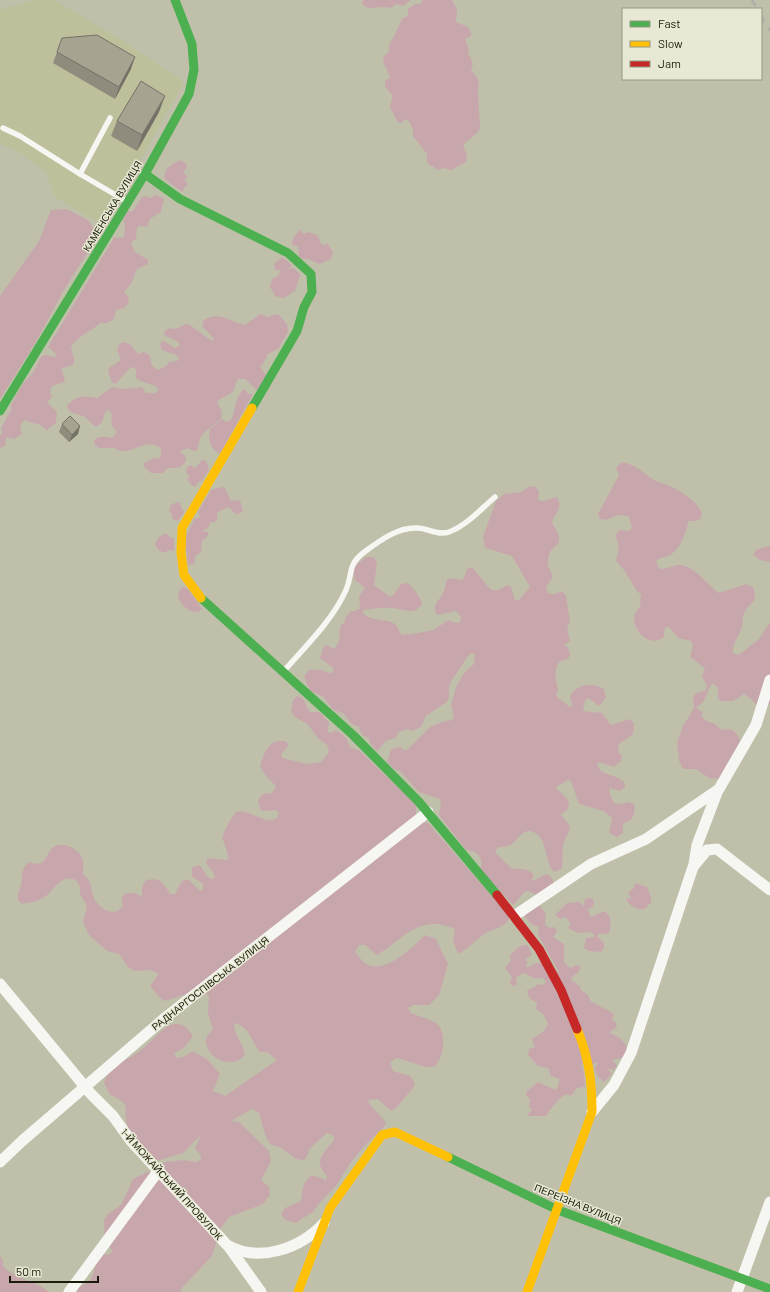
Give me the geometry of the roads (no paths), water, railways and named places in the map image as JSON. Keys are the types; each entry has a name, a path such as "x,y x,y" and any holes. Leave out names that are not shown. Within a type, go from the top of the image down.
{"street":[{"name":"КАМЕНСЬКА ВУЛИЦЯ","path":"0,411 145,174 189,94 194,70 192,44 175,0"},
{"path":"145,174 180,199 288,253 311,274 312,292 304,307 297,331 182,528 181,553 184,574 203,600 353,735 428,812 514,916 539,949 562,990 586,1052 592,1083 592,1112 528,1292"},
{"path":"592,1112 614,1086 631,1053 693,867 697,845 718,789 756,724 770,680"},
{"path":"514,916 591,864 646,839 718,789"},
{"name":"РАДНАРГОСПІВСЬКА ВУЛИЦЯ","path":"0,1162 22,1140 86,1087 166,1017 428,812"},
{"path":"693,867 707,850 717,849 770,890"},
{"name":"1-Й МОЖАЙСЬКИЙ ПРОВУЛОК","path":"0,984 86,1087 113,1116 131,1141 227,1245 238,1251 253,1254 266,1254 300,1241 325,1222"},
{"name":"ПЕРЕЇЗНА ВУЛИЦЯ","path":"325,1222 330,1208 382,1135 395,1132 558,1210 770,1289"},
{"path":"69,1292 159,1170"},
{"path":"737,1292 770,1202"},
{"path":"298,1292 325,1222"},
{"path":"227,1245 261,1292"}],"lane":[{"path":"80,174 110,118"},
{"path":"3,128 20,136 128,202"},
{"path":"283,672 299,655 333,612 346,589 351,567 354,561 362,554 398,531 417,528 436,533 449,532 468,522 495,497"}],"railway":[{"path":"752,0 756,8"},
{"path":"762,18 770,31"}]}
